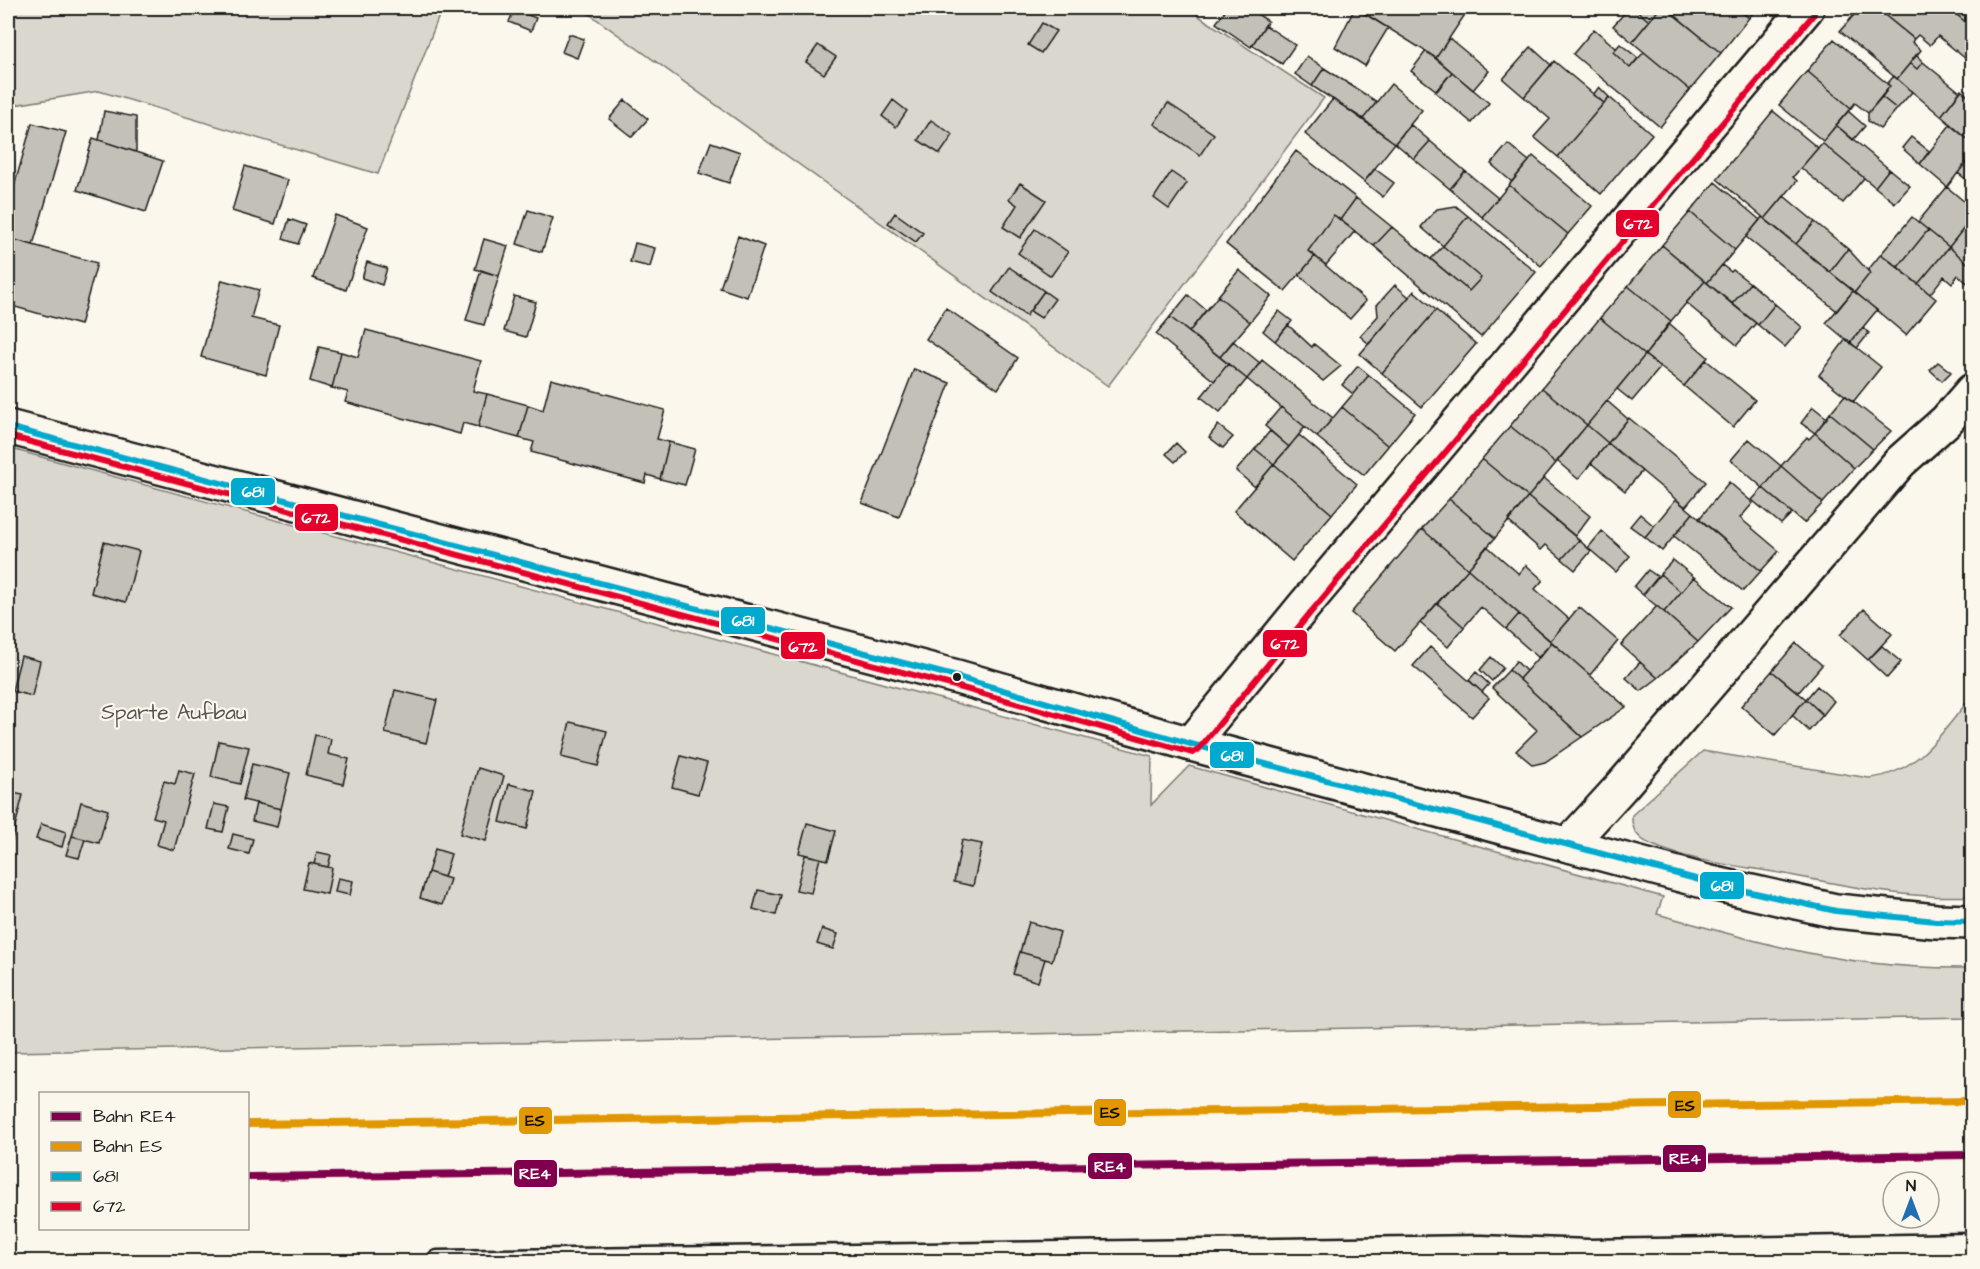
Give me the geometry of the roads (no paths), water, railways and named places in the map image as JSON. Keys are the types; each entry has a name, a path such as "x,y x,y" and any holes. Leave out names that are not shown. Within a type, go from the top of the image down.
{"main road":[{"path":"1191,744 1311,597 1807,8"},
{"path":"1568,844 1621,787 1900,462 1946,421 1972,392"},
{"path":"8,427 957,677 1191,744 1707,882 1836,911 1936,921 1972,922"}],"lane":[{"path":"438,1262 1481,1247 1588,1251 1972,1245"}],"rail line":[{"name":"ES","path":"249,1124 1972,1101"},
{"name":"RE4","path":"249,1177 1972,1155"}],"park label":[{"name":"Sparte Aufbau","path":"174,712"}]}
